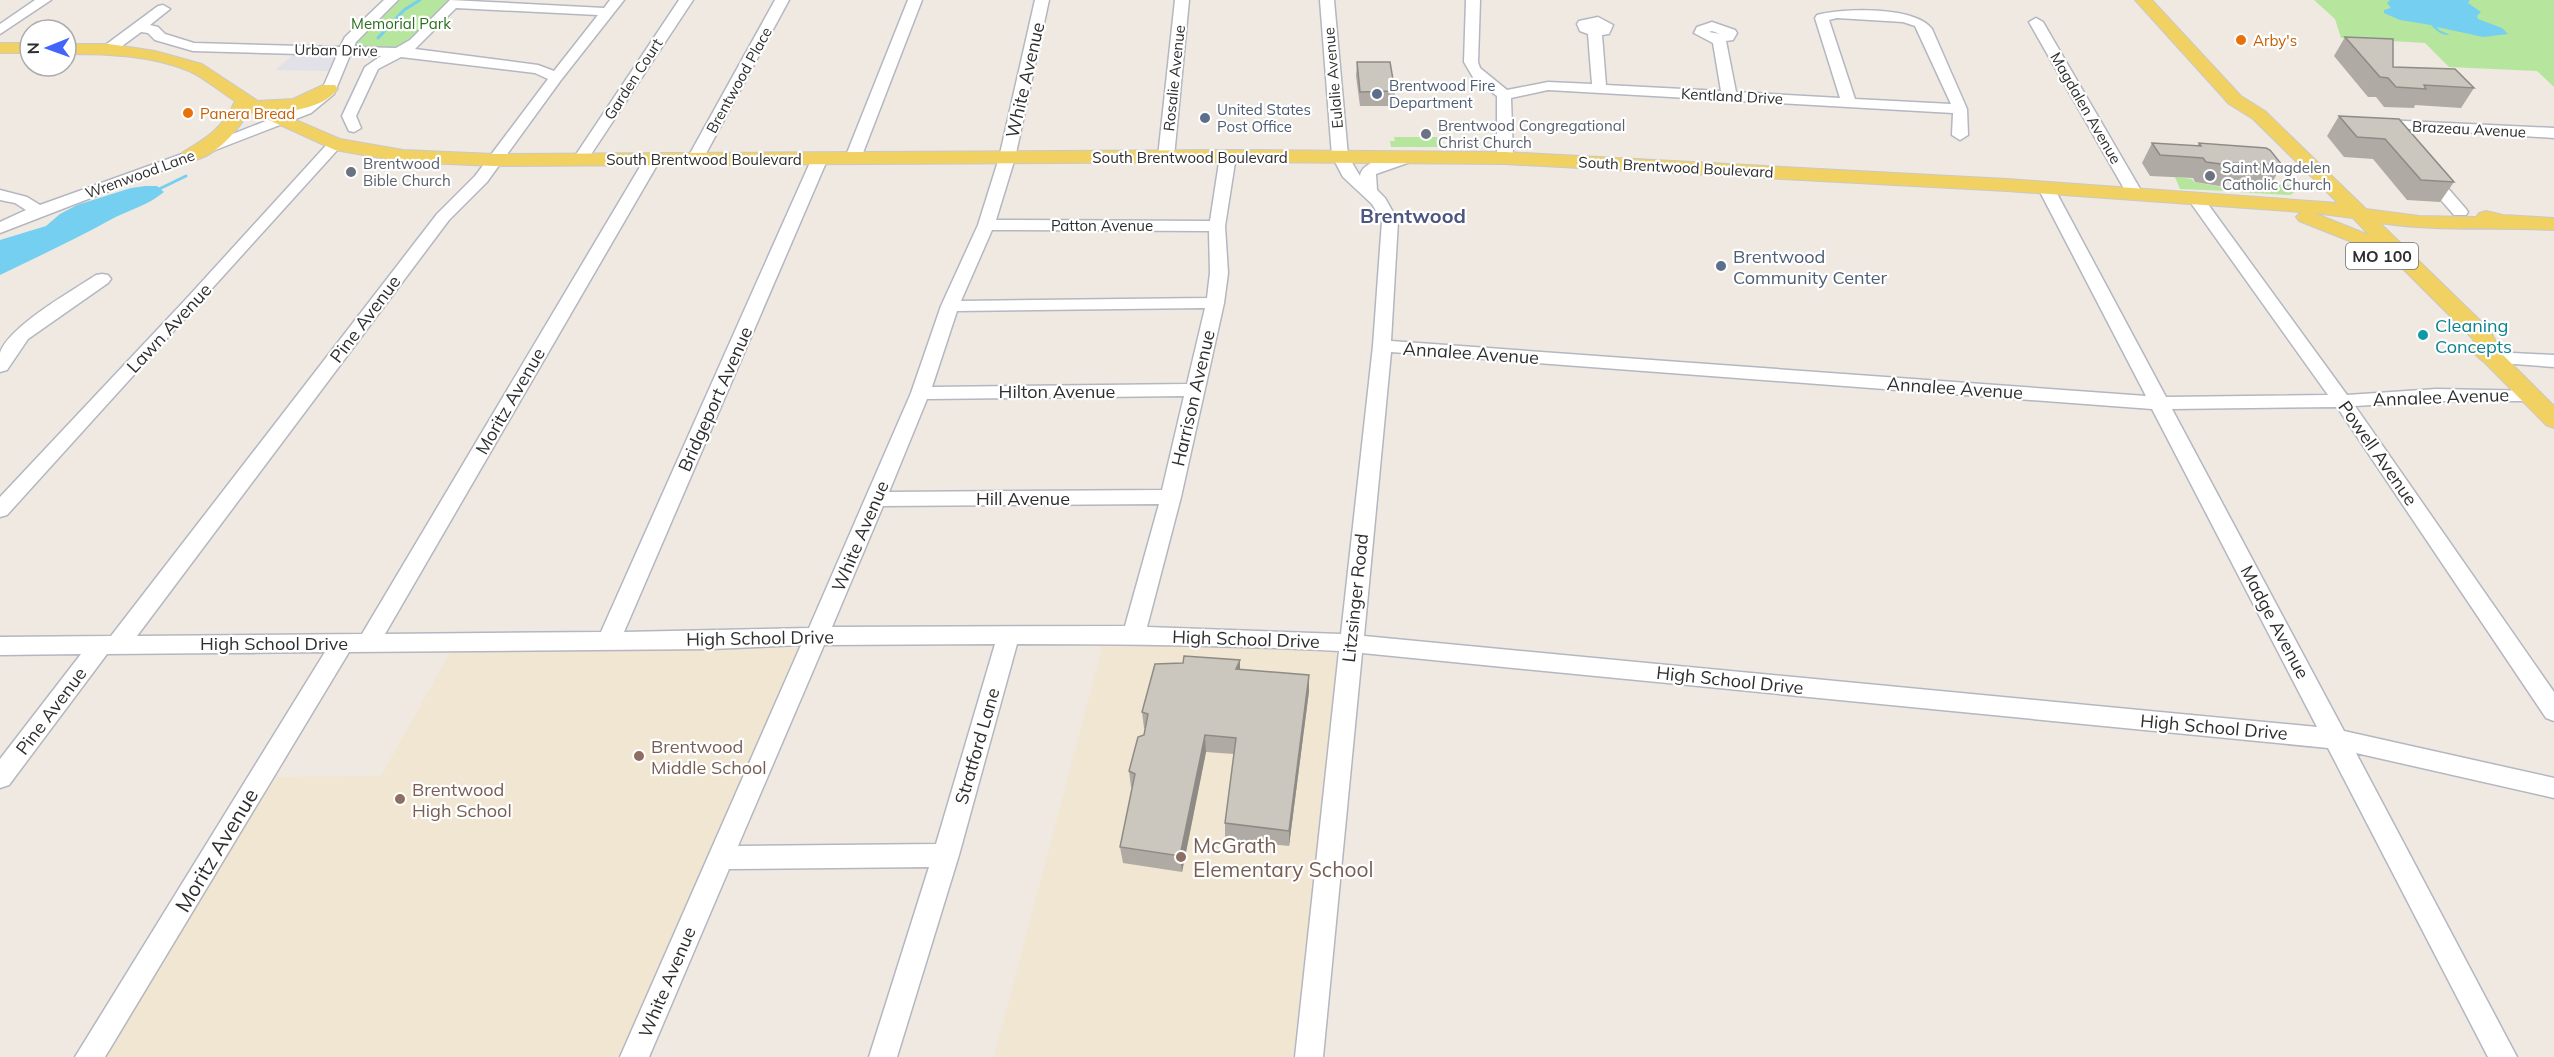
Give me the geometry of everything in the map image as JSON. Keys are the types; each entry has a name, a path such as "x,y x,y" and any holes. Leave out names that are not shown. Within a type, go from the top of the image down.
{"main road":[{"name":"MO 100","path":"2143,0 2235,100 2259,115 2350,210 2394,248 2482,335 2493,358"},
{"path":"0,48 18,48"},
{"name":"South Brentwood Boulevard","path":"78,49 109,49 155,56 195,68 280,122 328,141 403,156 652,160 1228,156 1505,158 2046,188 2350,210 2460,212 2503,221 2554,224"},
{"path":"190,156 231,128 249,103 302,103 328,92"},
{"path":"328,92 321,127 328,141"},
{"path":"2263,204 2334,226 2369,242"},
{"name":"South Brentwood Boulevard","path":"2350,210 2405,220 2479,224 2503,221"},
{"name":"MO 100","path":"2350,210 2369,242 2460,334 2493,358 2554,420"},
{"path":"2394,248 2391,238 2392,230 2405,220"}],"street":[{"path":"0,30 44,0"},
{"path":"328,92 350,40 391,0"},
{"name":"Garden Court","path":"581,159 686,0"},
{"name":"Brentwood Place","path":"695,159 783,0"},
{"path":"854,158 915,0"},
{"name":"White Avenue","path":"634,1057 876,500 920,393 950,306 986,225 1007,158 1042,0"},
{"name":"Rosalie Avenue","path":"1166,157 1182,0"},
{"name":"Eulalie Avenue","path":"1327,0 1340,156"},
{"path":"1473,0 1473,68 1479,76 1504,95 1505,158"},
{"path":"1882,0 1887,17"},
{"path":"354,128 350,116 369,70 415,43 455,2 613,6"},
{"name":"Pine Avenue","path":"0,778 110,644 443,217 481,179 556,77 613,6"},
{"path":"109,49 163,9"},
{"path":"1849,103 1822,18 1837,15 1914,20 1924,26 1960,109 1960,135"},
{"name":"Magdalen Avenue","path":"2036,22 2135,194"},
{"name":"Urban Drive","path":"139,27 153,30 160,38 193,46 401,52 538,69 556,77"},
{"path":"1595,32 1599,89"},
{"path":"1719,39 1729,96"},
{"name":"Urban Drive","path":"538,69 568,63"},
{"name":"Kentland Drive","path":"1504,95 1539,86 1960,109"},
{"name":"Wrenwood Lane","path":"0,228 38,211 280,122 306,110 328,92"},
{"name":"Brazeau Avenue","path":"2394,136 2384,124 2554,133"},
{"name":"Lawn Avenue","path":"0,510 193,302 328,141"},
{"name":"Harrison Avenue","path":"1134,635 1171,497 1215,303 1219,273 1217,226 1228,156"},
{"name":"Litzsinger Road","path":"1315,1056 1350,642 1382,346 1390,221 1379,201 1349,174 1340,156"},
{"path":"1369,190 1368,172 1375,167 1411,157"},
{"name":"Bridgeport Avenue","path":"609,640 820,158"},
{"name":"Moritz Avenue","path":"369,642 652,160"},
{"path":"2417,162 2460,212"},
{"name":"Madge Avenue","path":"2046,188 2503,1057"},
{"path":"0,195 21,200 38,211"},
{"name":"Powell Avenue","path":"2196,199 2342,401 2554,711"},
{"name":"Patton Avenue","path":"986,225 1217,226"},
{"path":"0,366 22,336 39,321 70,298 102,279"},
{"path":"950,306 1215,303"},
{"name":"Annalee Avenue","path":"1382,346 2160,403 2342,401 2436,395 2530,395"},
{"path":"2493,358 2554,362"},
{"name":"Hilton Avenue","path":"920,393 1194,390"},
{"name":"Hill Avenue","path":"876,500 1171,497"},
{"name":"High School Drive","path":"0,646 818,636 1134,635 1350,642 2336,739 2554,788"},
{"name":"Stratford Lane","path":"883,1057 946,855 1008,637"},
{"name":"Moritz Avenue","path":"89,1057 343,642"},
{"path":"720,858 946,855"}],"shaded area":[{"path":"295,53 335,57 328,71 275,70"},
{"name":"McGrath Elementary School","path":"1103,644 1328,648 1335,651 1338,658 1293,1057 994,1057"},
{"path":"796,648 802,650 799,660 619,1057 96,1057 267,777 381,776 452,649"}],"green space":[{"name":"Memorial Park","path":"391,0 457,0 415,43 401,52 344,52"},
{"path":"2314,0 2554,0 2554,87 2537,71 2449,67 2425,43 2341,38 2335,19"},
{"path":"1394,137 1437,137 1440,147 1391,147 1390,141 1395,141"},
{"path":"2175,177 2227,188 2229,191 2180,189"},
{"path":"2270,184 2295,185 2298,190 2290,195 2238,192 2233,186 2261,187 2264,190 2273,191"}],"water":[{"path":"2390,0 2470,0 2468,3 2481,12 2477,16 2478,19 2502,28 2508,34 2483,37 2437,27 2450,35 2444,34 2431,25 2400,20 2384,13 2384,10 2391,8 2387,3"},
{"path":"157,186 164,192 0,275 0,240 46,226 60,214 77,205 131,188"}],"building":[{"path":"2345,37 2393,39 2393,67 2455,69 2474,88 2424,85 2426,89 2396,87 2388,78 2380,77"},
{"path":"1357,62 1390,62 1395,91 1360,92"},
{"path":"2339,116 2399,119 2454,182 2421,180 2385,139 2357,137"},
{"path":"2152,143 2201,146 2199,143 2266,148 2282,165 2234,163 2236,166 2206,162 2203,158 2160,155"},
{"path":"1184,656 1240,660 1236,669 1309,675 1289,831 1225,823 1236,738 1205,735 1180,856 1120,847 1135,774 1129,771 1138,737 1144,735 1148,714 1142,712 1155,664 1183,663"}],"waterway":[{"path":"378,38 404,10 420,0"},
{"path":"157,190 186,176"}],"place":[{"name":"Arby's","path":"2241,40"},
{"name":"Brentwood Fire Department","path":"1377,94"},
{"name":"Panera Bread","path":"188,113"},
{"name":"United States Post Office","path":"1205,118"},
{"name":"Brentwood Congregational Christ Church","path":"1426,134"},
{"name":"Brentwood Bible Church","path":"351,172"},
{"name":"Saint Magdelen Catholic Church","path":"2210,176"},
{"name":"Brentwood Community Center","path":"1721,266"},
{"name":"Cleaning Concepts","path":"2423,335"},
{"name":"Brentwood Middle School","path":"639,756"},
{"name":"Brentwood High School","path":"400,799"},
{"name":"McGrath Elementary School","path":"1181,857"}],"district":[{"name":"Brentwood","path":"1413,215"}]}
